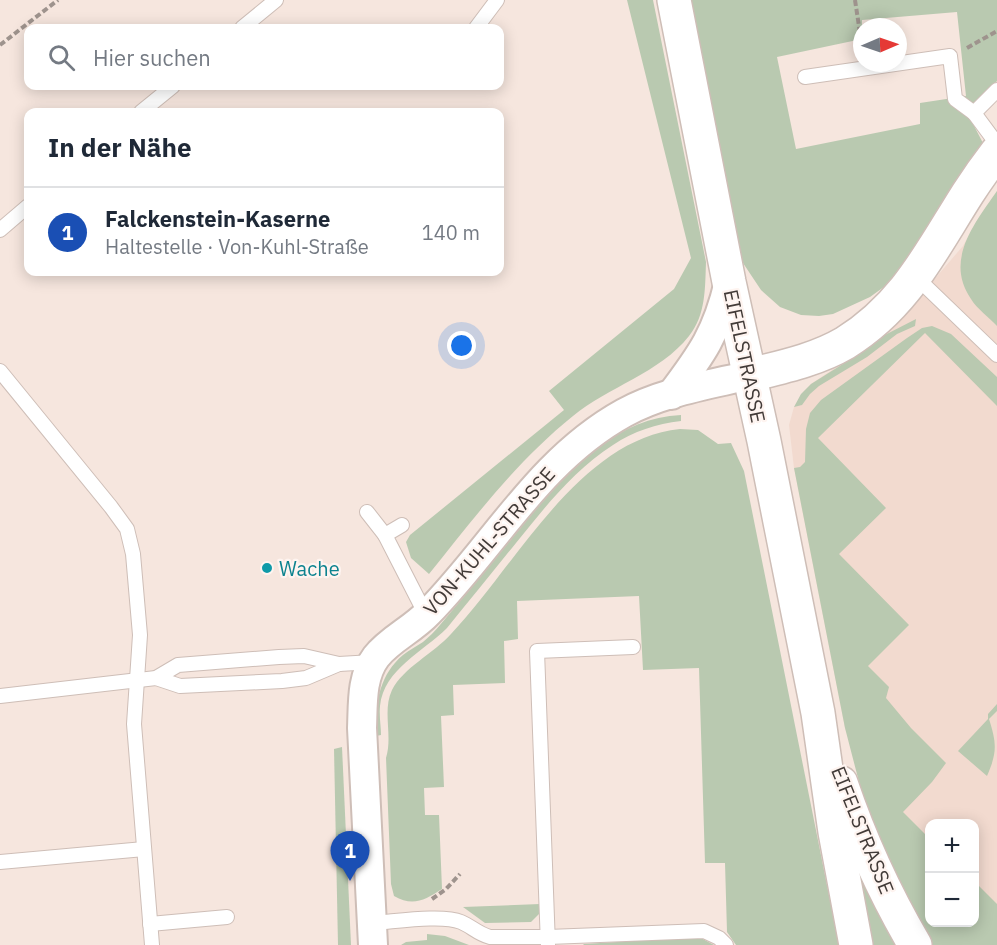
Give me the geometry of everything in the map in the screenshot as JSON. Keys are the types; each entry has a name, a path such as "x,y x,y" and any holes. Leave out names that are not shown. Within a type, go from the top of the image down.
{"street":[{"name":"EIFELSTRASSE","path":"674,0 729,282 818,712 835,832 856,945"},
{"name":"VON-KUHL-STRASSE","path":"373,934 362,728 367,675 373,662 389,644 426,615 460,578 536,484 566,453 591,434 625,413 671,395 795,363 844,343 882,315 916,277 968,192 997,152"},
{"path":"671,395 711,337 722,311 729,282"},
{"name":"EIFELSTRASSE","path":"818,712 845,793 866,846 886,891 915,945"}],"lane":[{"path":"247,24 276,0"},
{"path":"480,24 496,0"},
{"path":"805,77 950,56 955,99 974,113 997,144"},
{"path":"146,108 168,90"},
{"path":"974,113 997,90"},
{"path":"0,230 24,209"},
{"path":"916,277 997,355"},
{"path":"0,371 126,529 133,554 140,636 134,724 152,945"},
{"path":"367,512 385,535 426,615"},
{"path":"385,535 402,525"},
{"path":"548,941 537,651 633,647"},
{"path":"0,696 156,678 178,665 304,656 339,664 373,662"},
{"path":"156,678 180,686 282,681 306,678 339,664"},
{"path":"0,862 144,849"},
{"path":"150,924 227,917"},
{"path":"373,934 446,919 461,922 490,937 548,941 704,930 719,938 726,945"}],"path":[{"path":"27,24 58,0"},
{"path":"855,0 858,18"},
{"path":"0,45 24,26"},
{"path":"950,56 997,31"},
{"path":"424,902 446,889 460,874"}],"shaded area":[{"path":"997,191 997,945 929,945 845,728 794,468 789,425 794,407 804,391 889,332 963,246"}],"green space":[{"path":"627,0 653,0 706,262 704,301 699,319 689,336 664,360 602,396 553,433 497,491 429,574 411,558 406,542 410,535 564,410 549,391 674,289 691,258"},
{"path":"686,0 997,0 997,81 974,104 971,120 984,145 912,259 888,284 870,297 833,314 801,315 780,307 761,290 743,263 726,197","holes":["957,12 966,96 920,103 920,124 796,149 777,57 853,41 853,18 886,18"]},
{"path":"997,191 997,326 971,299 963,284 961,270 966,242"},
{"path":"916,319 915,326 897,334 867,357 819,386 802,405 794,407 801,394 811,384 862,352 879,338"},
{"path":"932,326 951,334 997,377 997,406 925,333 818,438 886,508 839,554 909,625 868,666 889,687 886,698 911,728 946,763 932,782 903,812 925,834 925,927 979,927 979,886 997,904 997,945 929,945 911,915 865,805 845,728 794,468 800,467 805,462 806,429 810,413 821,400 922,328"},
{"path":"681,415 681,421 646,429 613,445 585,466 561,490 447,628 397,671 383,693 380,706 381,735 376,736 376,714 380,692 388,672 405,653 423,642 436,629 566,476 607,441 630,428 654,419"},
{"path":"680,429 698,430 718,444 731,443 744,471 839,945 736,945 727,932 725,863 705,863 699,668 643,670 639,596 517,601 518,639 504,641 505,683 453,685 454,715 441,716 444,787 424,788 425,815 439,815 442,889 413,902 394,896 391,884 386,758 388,706 392,690 403,675 451,634 525,542 580,481 611,456 644,438"},
{"path":"997,704 997,711 989,719 995,748 987,776 958,751 988,719 988,714"},
{"path":"342,747 351,945 338,945 334,749"},
{"path":"843,815 900,945 865,945"},
{"path":"540,904 540,913 531,922 485,923 463,907"},
{"path":"427,934 445,936 469,945 401,945 406,942 427,940"},
{"path":"699,937 714,945 583,945 584,944"}],"place":[{"name":"Wache","path":"267,568"},
{"name":"Falckenstein-Kaserne","path":"350,881"}]}
